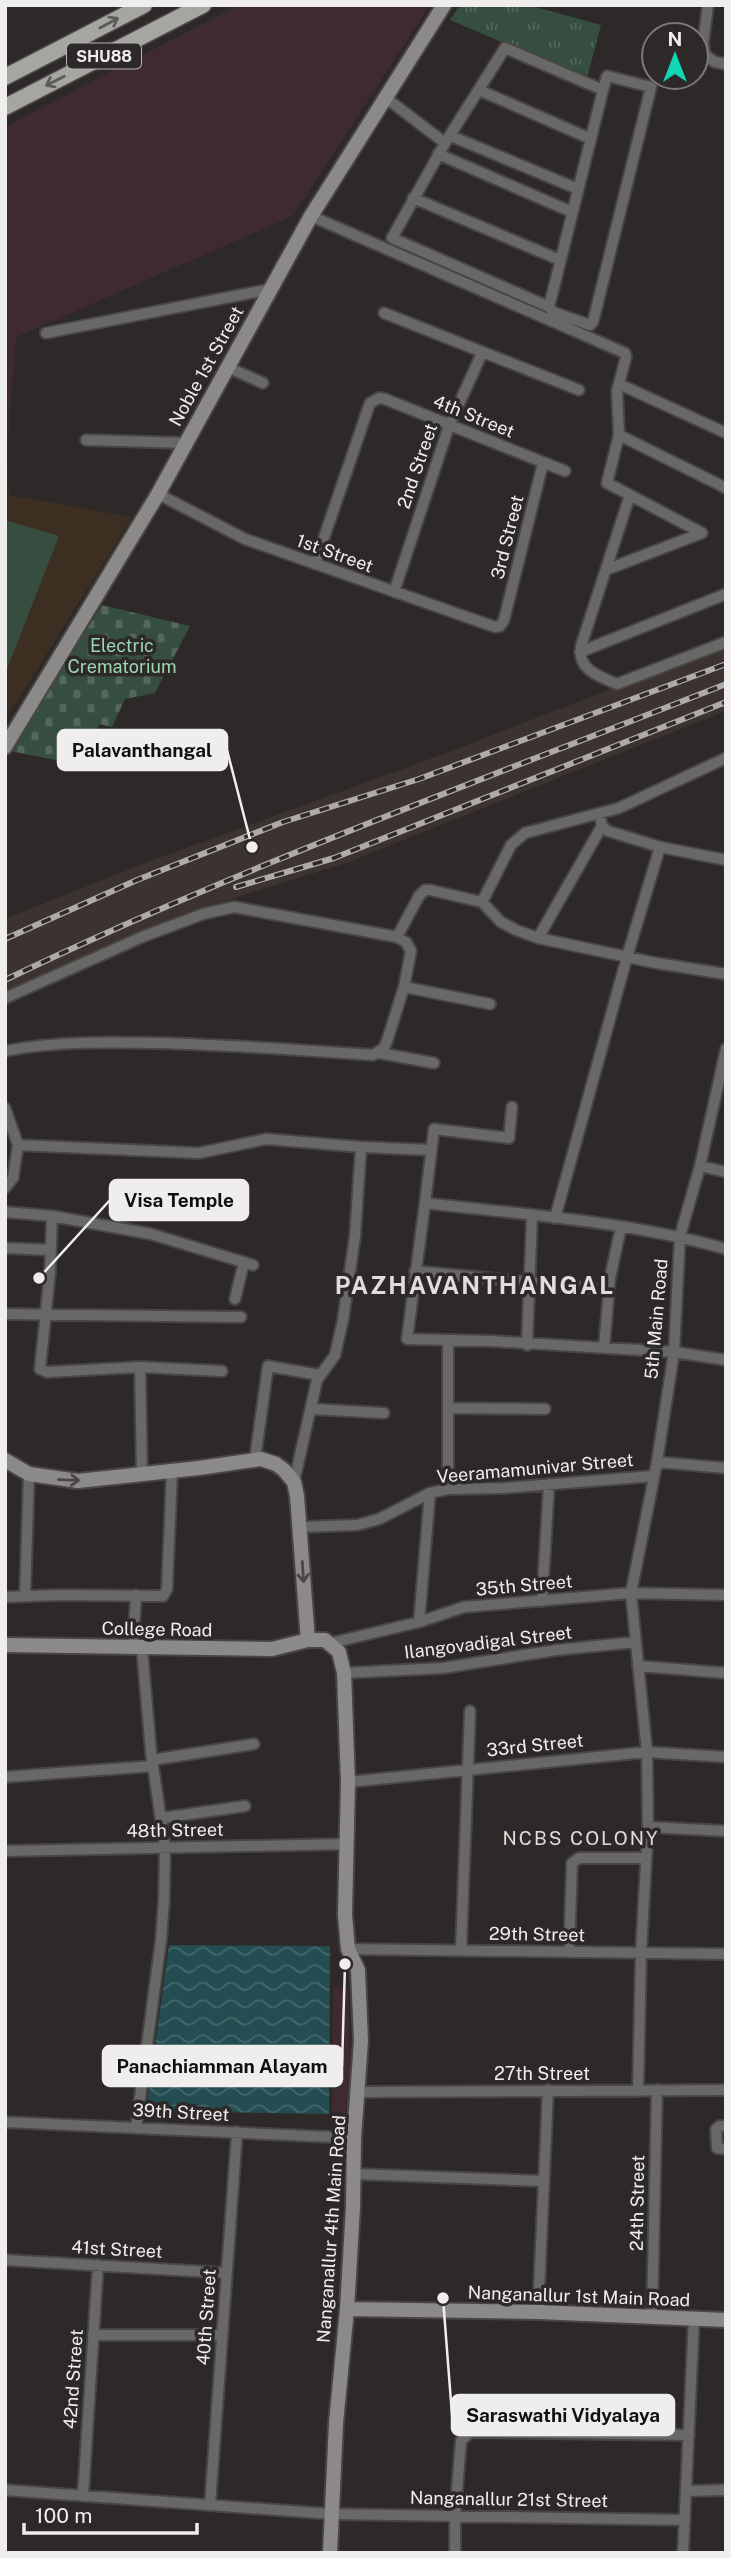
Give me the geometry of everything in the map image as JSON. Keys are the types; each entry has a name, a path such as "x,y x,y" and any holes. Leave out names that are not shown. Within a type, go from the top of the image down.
{"main road":[{"name":"SHU88","path":"5,77 144,5"},
{"name":"SHU88","path":"5,107 203,5"}],"street":[{"name":"Noble 1st Street","path":"5,747 158,494 311,216 444,5"},
{"path":"708,5 702,44 705,55 715,62 726,64"},
{"path":"549,307 607,76 650,87 593,322 590,325 553,312 549,307 392,238 438,155 505,48 603,90"},
{"path":"479,90 591,139"},
{"path":"386,98 448,139 578,189"},
{"path":"438,155 572,212"},
{"path":"413,198 560,260"},
{"path":"311,216 622,350 626,357 617,391 619,435 607,483 702,534 608,569"},
{"path":"46,333 271,289"},
{"path":"384,313 579,390"},
{"name":"2nd Street","path":"394,592 449,426 482,353"},
{"path":"227,367 263,383"},
{"path":"619,384 726,433"},
{"name":"4th Street","path":"315,565 370,402 379,398 565,471"},
{"path":"619,435 726,488"},
{"path":"86,440 186,443"},
{"name":"3rd Street","path":"504,620 543,463"},
{"name":"1st Street","path":"158,494 246,539 315,565 495,627 500,626 504,620"},
{"path":"630,495 580,652 588,671 617,684 726,642"},
{"path":"580,652 726,594"},
{"path":"482,902 516,839 525,833 619,808 726,758"},
{"path":"538,938 602,826 600,813"},
{"path":"602,826 608,831 660,847 726,860"},
{"path":"555,1218 626,957 660,847"},
{"path":"397,937 425,890 482,902 501,922 538,938 626,957 726,974"},
{"path":"5,998 142,937 203,914 234,907 397,937 405,942 411,951 404,987 387,1041 379,1053"},
{"path":"404,987 490,1004"},
{"path":"5,1051 83,1043 219,1045 373,1055 379,1053 435,1063"},
{"name":"5th Main Road","path":"638,2091 641,1953 648,1827 647,1752 631,1593 657,1462 674,1352 680,1236 700,1166 726,1049"},
{"path":"512,1107 509,1138 434,1129 407,1339 674,1352 726,1360"},
{"path":"5,1108 18,1145 13,1178 5,1188"},
{"path":"18,1145 199,1153 267,1139 431,1150"},
{"path":"331,1643 325,1640 308,1640 301,1527 294,1482 319,1375 332,1362 343,1320 355,1236 361,1147"},
{"path":"700,1166 726,1172"},
{"path":"425,1203 680,1236 726,1249"},
{"path":"5,1212 52,1216 151,1234 249,1263 235,1299"},
{"path":"52,1216 40,1369 47,1373 140,1367 222,1371"},
{"path":"527,1345 532,1216"},
{"path":"604,1348 609,1290 621,1227"},
{"path":"5,1248 51,1250"},
{"path":"415,1271 609,1290"},
{"path":"5,1314 241,1317"},
{"path":"448,1340 448,1489"},
{"path":"255,1459 268,1366 319,1375"},
{"path":"140,1367 142,1475"},
{"path":"448,1408 545,1409"},
{"path":"312,1409 384,1413"},
{"path":"5,1460 29,1474 78,1481 255,1459 276,1464 294,1482"},
{"path":"657,1462 726,1468"},
{"path":"5,1597 160,1597 166,1594 172,1471"},
{"path":"25,1595 29,1474"},
{"name":"Veeramamunivar Street","path":"301,1527 357,1525 379,1519 430,1493 448,1489 653,1476"},
{"path":"542,1601 549,1484"},
{"path":"419,1622 430,1493"},
{"name":"35th Street","path":"331,1643 419,1622 464,1607 631,1593 726,1595"},
{"path":"136,1595 138,1648 164,1848 161,1940 136,2128"},
{"name":"College Road","path":"5,1645 272,1649 308,1640"},
{"name":"Ilangovadigal Street","path":"344,1673 443,1668 556,1650 636,1642"},
{"name":"Nanganallur 4th Main Road","path":"330,2553 335,2423 347,2309 355,2174 360,1991 358,1969 348,1949 345,1903 348,1782 344,1673 339,1652 331,1643"},
{"path":"638,1666 726,1673"},
{"path":"461,1950 470,1711"},
{"path":"5,1777 153,1763 254,1744"},
{"name":"33rd Street","path":"348,1782 647,1752 726,1757"},
{"path":"162,1818 245,1806"},
{"path":"648,1827 726,1831"},
{"name":"48th Street","path":"5,1850 346,1844"},
{"path":"569,1952 574,1860 646,1858"},
{"name":"29th Street","path":"348,1949 726,1954"},
{"path":"538,2312 548,2090"},
{"name":"24th Street","path":"652,2317 657,2090"},
{"name":"27th Street","path":"358,2092 726,2090"},
{"name":"39th Street","path":"5,2122 354,2138"},
{"path":"726,2126 716,2129 715,2141 717,2148 726,2149"},
{"name":"40th Street","path":"210,2505 237,2132"},
{"path":"355,2174 542,2181"},
{"name":"41st Street","path":"5,2260 226,2273"},
{"name":"42nd Street","path":"83,2496 98,2264"},
{"name":"Nanganallur 1st Main Road","path":"347,2309 538,2312 726,2320"},
{"path":"683,2553 694,2318"},
{"path":"93,2335 222,2335"},
{"path":"455,2553 461,2441 470,2432 689,2435"},
{"name":"Nanganallur 21st Street","path":"5,2490 332,2514 685,2520"},
{"path":"686,2491 726,2490"}],"shaded area":[{"path":"238,5 430,5 293,216 16,337 5,450 5,127"},
{"path":"5,450 9,495 132,517 6,719"},
{"path":"726,644 726,711 349,862 232,899 134,935 5,995 5,919 153,860 449,752"},
{"path":"333,1987 348,1987 351,2122 332,2121"}],"green space":[{"path":"460,5 528,5 601,25 587,78 450,20"},
{"path":"5,520 59,536 5,674"},
{"name":"Electric Crematorium","path":"102,605 190,626 155,693 125,699 112,727 99,724 86,766 10,751"}],"water":[{"path":"169,1945 330,1946 329,2114 146,2111"}],"railway":[{"path":"5,939 137,880 283,822 419,779 726,664"},
{"path":"5,980 272,862 726,684"},
{"path":"236,887 334,858 726,702"}],"place":[{"name":"Palavanthangal","path":"252,847"},
{"name":"Visa Temple","path":"39,1278"},
{"name":"Panachiamman Alayam","path":"345,1964"},
{"name":"Saraswathi Vidyalaya","path":"443,2298"}],"district":[{"name":"PAZHAVANTHANGAL","path":"475,1285"},
{"name":"NCBS COLONY","path":"581,1838"}]}
